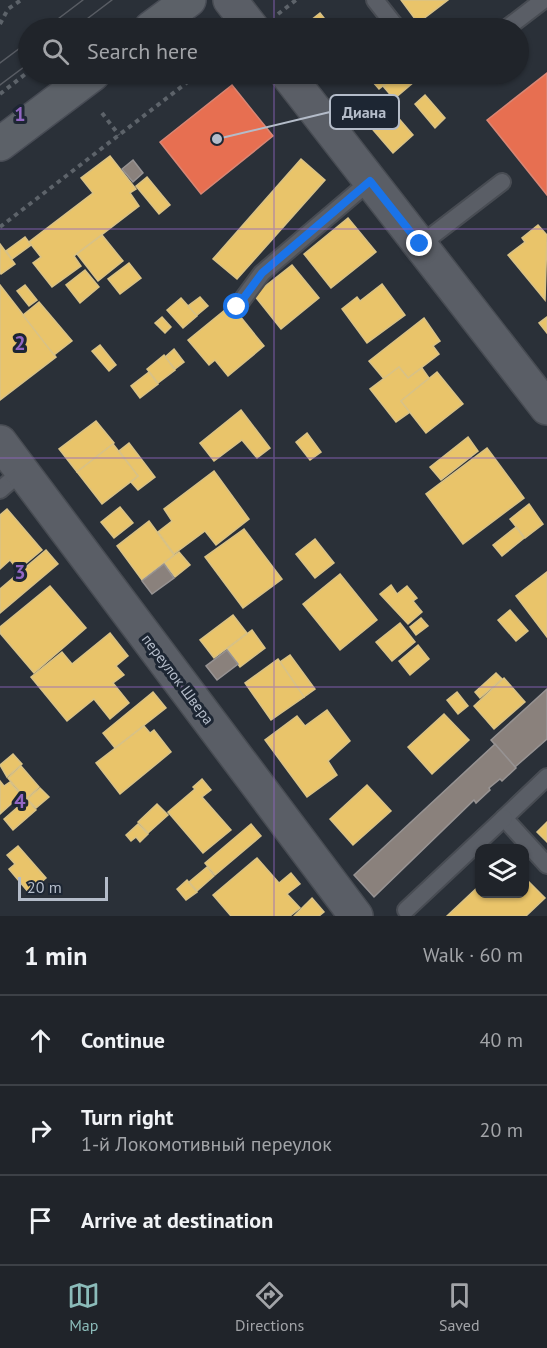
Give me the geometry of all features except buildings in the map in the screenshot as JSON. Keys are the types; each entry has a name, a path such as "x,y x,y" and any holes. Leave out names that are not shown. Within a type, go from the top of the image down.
{"main road":[{"path":"165,18 189,0"},
{"path":"0,144 80,84"}],"street":[{"path":"230,0 244,18"},
{"path":"295,84 547,408"},
{"name":"переулок Швера","path":"0,442 11,481 357,916"}],"lane":[{"path":"375,0 389,18"},
{"path":"520,18 541,2 539,0"},
{"path":"237,307 262,273 370,181"},
{"path":"420,244 502,182"},
{"path":"406,910 547,777"},
{"path":"504,818 547,865"}],"path":[{"path":"0,24 8,9 21,0"},
{"path":"0,94 18,80"},
{"path":"0,227 185,84"},
{"path":"102,113 119,135"}],"tram line":[{"path":"59,18 83,0"},
{"path":"88,18 112,0"},
{"path":"0,63 18,50"},
{"path":"0,85 18,72"}],"place":[{"name":"Диана","path":"217,139"}],"route":[{"path":"237,307 262,273 370,181 420,244"}]}
